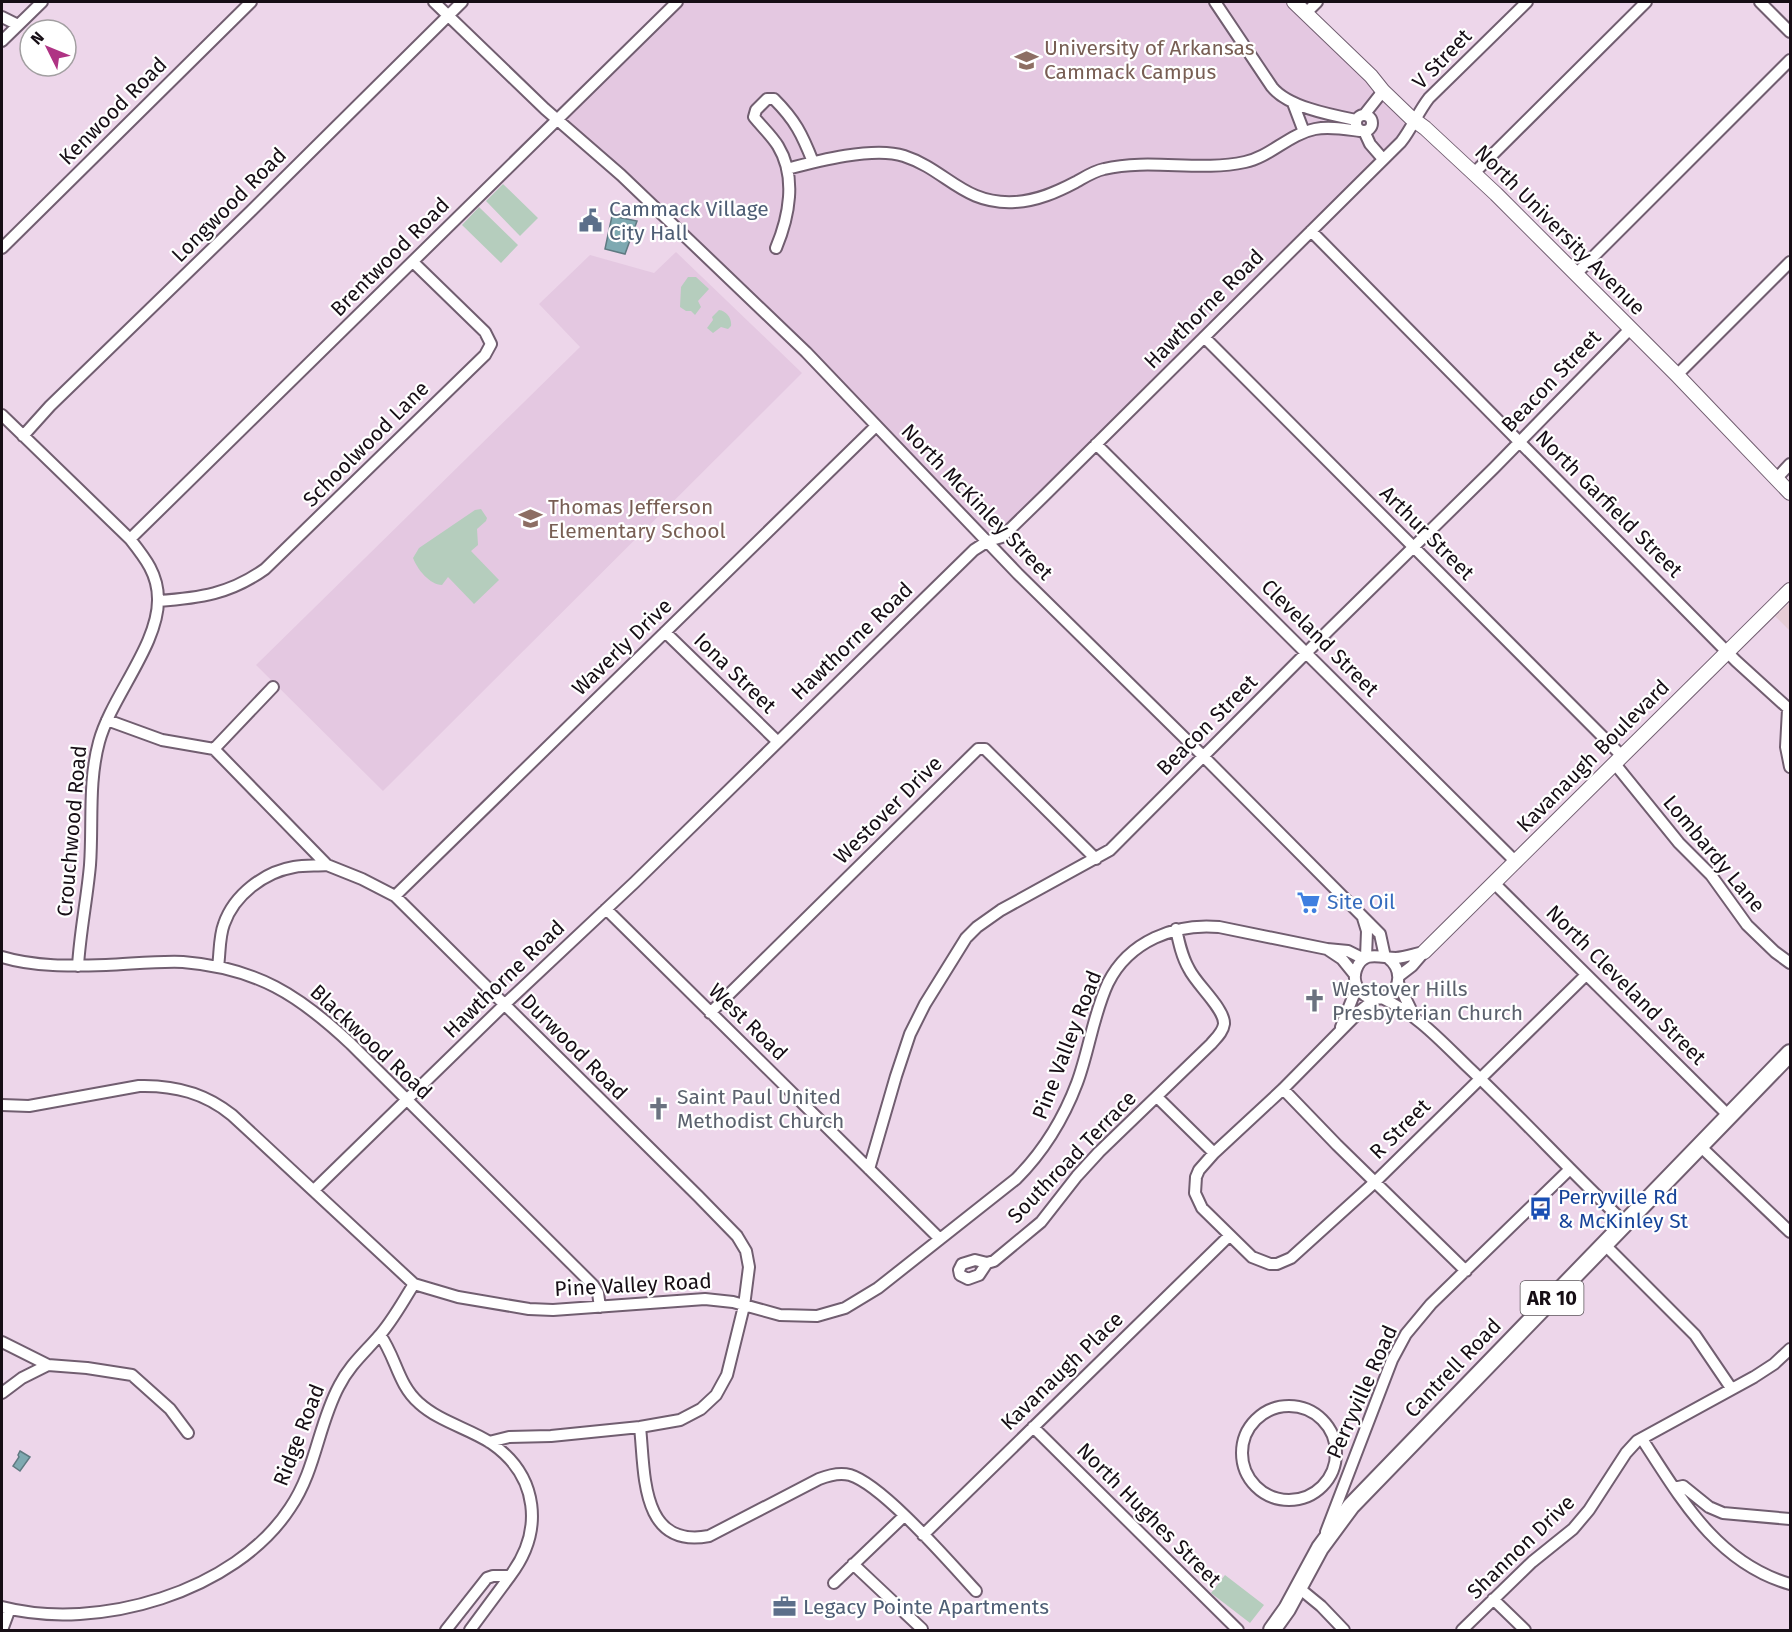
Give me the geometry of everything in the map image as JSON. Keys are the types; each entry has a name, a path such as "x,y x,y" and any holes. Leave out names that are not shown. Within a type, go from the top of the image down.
{"main road":[{"name":"Cantrell Road","path":"1272,1630 1299,1588 1320,1548 1351,1506 1791,1053"}],"street":[{"path":"25,18 42,2"},
{"name":"Kenwood Road","path":"2,248 251,2"},
{"name":"North McKinley Street","path":"434,2 556,120 612,167 806,352 1018,574 1380,934 1387,957"},
{"name":"Longwood Road","path":"23,436 50,406 250,213 462,2"},
{"name":"Brentwood Road","path":"130,539 676,2"},
{"path":"1215,2 1272,87 1280,95 1293,103 1361,124 1370,144 1383,159"},
{"name":"North University Avenue","path":"1294,2 1415,122 1474,173 1677,375 1791,493"},
{"path":"1306,13 1317,2"},
{"path":"1474,173 1646,2"},
{"path":"1760,2 1791,32"},
{"name":"V Street","path":"1415,122 1429,98 1518,4"},
{"path":"2,17 18,25 2,41"},
{"path":"1576,274 1791,60"},
{"path":"787,169 813,162 869,154 897,154 914,160 964,192 978,198 1012,202 1025,201 1047,195 1090,174 1115,166 1165,164 1217,166 1247,162 1304,132 1361,124 1383,91"},
{"path":"776,248 787,216 787,169 778,146 754,117 756,110 767,99 774,99 791,116 813,162"},
{"path":"1293,103 1304,132"},
{"name":"Hawthorne Road","path":"314,1190 974,550 988,541 1002,537 1205,338 1407,135 1415,122"},
{"name":"North Garfield Street","path":"1311,231 1789,710"},
{"name":"Schoolwood Lane","path":"158,601 188,599 222,592 245,582 265,569 485,355 490,344 485,332 413,262"},
{"path":"1677,375 1791,262"},
{"name":"Beacon Street","path":"868,1168 910,1034 925,1004 962,944 977,927 1001,910 1110,850 1520,441 1630,328"},
{"name":"Arthur Street","path":"1205,338 1413,546 1619,760"},
{"name":"Crouchwood Road","path":"2,416 130,539 151,567 157,583 158,601 150,634 107,720 94,763 90,865 78,966"},
{"name":"Waverly Drive","path":"395,896 876,426"},
{"name":"Cleveland Street","path":"1096,444 1516,862"},
{"path":"1776,479 1791,465"},
{"name":"Kavanaugh Boulevard","path":"1424,952 1791,590"},
{"name":"Iona Street","path":"665,632 777,741"},
{"path":"107,720 162,740 214,749 273,687"},
{"path":"1789,710 1786,747 1791,767"},
{"name":"Durwood Road","path":"214,749 327,865 395,896 737,1236 746,1251 749,1267 744,1306 728,1375 716,1395 701,1409 687,1417 640,1427 551,1436 509,1437 489,1442"},
{"name":"Westover Drive","path":"710,1013 978,749 985,749 1096,859"},
{"name":"Lombardy Lane","path":"1619,760 1662,823 1711,875 1747,925 1775,952 1791,963"},
{"path":"218,967 223,926 233,906 244,894 261,881 282,870 327,865"},
{"name":"North Cleveland Street","path":"1494,883 1729,1116"},
{"name":"West Road","path":"606,909 940,1239"},
{"path":"1363,918 1367,931 1365,958"},
{"name":"Pine Valley Road","path":"2,1105 29,1106 139,1086 176,1087 205,1098 222,1108 414,1284 444,1294 529,1309 553,1310 721,1299 768,1313 818,1316 856,1303 878,1288 1016,1179 1042,1152 1062,1117 1075,1086 1109,982 1126,958 1137,948 1163,933 1204,926 1348,951 1365,958"},
{"name":"Southroad Terrace","path":"987,1263 994,1261 1041,1222 1084,1168 1222,1031 1224,1022 1218,1008 1189,970 1176,929"},
{"path":"1327,949 1342,960 1355,975"},
{"path":"1424,952 1408,957 1374,955 1365,958 1357,966 1355,975 1357,987 1361,993 1413,1014 1625,1223"},
{"path":"1229,1236 1202,1208 1195,1193 1196,1177 1214,1153 1283,1089 1338,1033 1379,999 1395,990 1398,980 1424,952"},
{"name":"Blackwood Road","path":"2,957 41,964 78,966 182,962 218,967 260,979 309,1006 351,1044 593,1285 598,1293 600,1307"},
{"path":"1387,957 1397,968 1398,980 1413,1014"},
{"name":"R Street","path":"1229,1236 1259,1261 1270,1264 1285,1262 1375,1182 1586,975"},
{"path":"1338,1033 1357,987"},
{"path":"1283,1089 1466,1271"},
{"path":"1156,1097 1214,1153"},
{"path":"1700,1146 1785,1221 1791,1232"},
{"name":"Perryville Road","path":"1320,1548 1392,1360 1406,1334 1431,1304 1570,1169"},
{"name":"Kavanaugh Place","path":"922,1535 1229,1236"},
{"path":"1604,1244 1695,1335 1731,1388"},
{"name":"Ridge Road","path":"163,1610 222,1580 249,1557 276,1528 291,1507 310,1469 330,1406 339,1386 354,1362 380,1335 414,1284"},
{"path":"380,1335 388,1347 403,1384 418,1402 439,1417 489,1442 504,1454 525,1483 533,1508 528,1543 521,1559 470,1630"},
{"path":"2,1342 48,1365 96,1369 132,1376 170,1409 188,1432"},
{"name":"Shannon Drive","path":"1462,1630 1532,1562 1573,1528 1589,1510 1626,1453 1637,1441 1768,1368 1791,1349"},
{"path":"2,1393 22,1378 48,1365"},
{"path":"1287,1406 1298,1407 1318,1416 1332,1434 1337,1455 1330,1477 1323,1486 1312,1495 1298,1500 1276,1498 1256,1488 1245,1470 1242,1448 1246,1434 1254,1421 1265,1412 1287,1406"},
{"path":"640,1427 651,1510 663,1526 683,1537 699,1538 714,1534 805,1485 840,1473 859,1478 869,1485 904,1516 976,1591"},
{"name":"North Hughes Street","path":"1033,1427 1238,1630"},
{"path":"1642,1439 1688,1510 1706,1531 1733,1555 1764,1575 1791,1584"},
{"path":"1323,1486 1341,1494"},
{"path":"1674,1488 1683,1486 1709,1507 1724,1513 1791,1519"},
{"path":"834,1583 904,1516"},
{"path":"853,1564 922,1629"},
{"path":"446,1630 487,1578 510,1576"},
{"path":"1299,1588 1321,1606 1344,1630"},
{"path":"1493,1599 1525,1630"},
{"path":"2,1630 5,1609 33,1621 58,1625"}],"shaded area":[{"path":"677,2 1294,2 1415,122 1002,537 988,541 876,426 557,120"},
{"path":"503,184 538,218 520,236 486,201"},
{"path":"479,207 518,245 501,263 462,225"},
{"path":"612,216 637,221 625,254 605,249"},
{"name":"Thomas Jefferson Elementary School","path":"676,252 802,373 383,791 256,665 580,347 539,304 590,255 654,273"},
{"path":"688,277 696,277 709,289 698,301 701,307 695,315 680,307 681,287"},
{"path":"719,310 728,316 731,326 728,329 721,327 713,333 707,328 713,320 712,317"},
{"path":"481,509 487,518 477,529 478,545 471,551 499,580 474,604 448,577 442,585 429,579 413,558 419,548 475,510"},
{"path":"1790,602 1790,631 1775,616"},
{"path":"20,1451 30,1457 20,1471 13,1466"},
{"path":"1225,1575 1264,1605 1250,1623 1211,1593"}],"place":[{"name":"University of Arkansas Cammack Campus","path":"1026,60"},
{"name":"Cammack Village City Hall","path":"591,221"},
{"name":"Thomas Jefferson Elementary School","path":"530,519"},
{"name":"Site Oil","path":"1309,902"},
{"name":"Westover Hills Presbyterian Church","path":"1314,1001"},
{"name":"Saint Paul United Methodist Church","path":"659,1109"},
{"name":"Perryville Rd & McKinley St","path":"1540,1209"},
{"name":"Legacy Pointe Apartments","path":"785,1607"}]}
